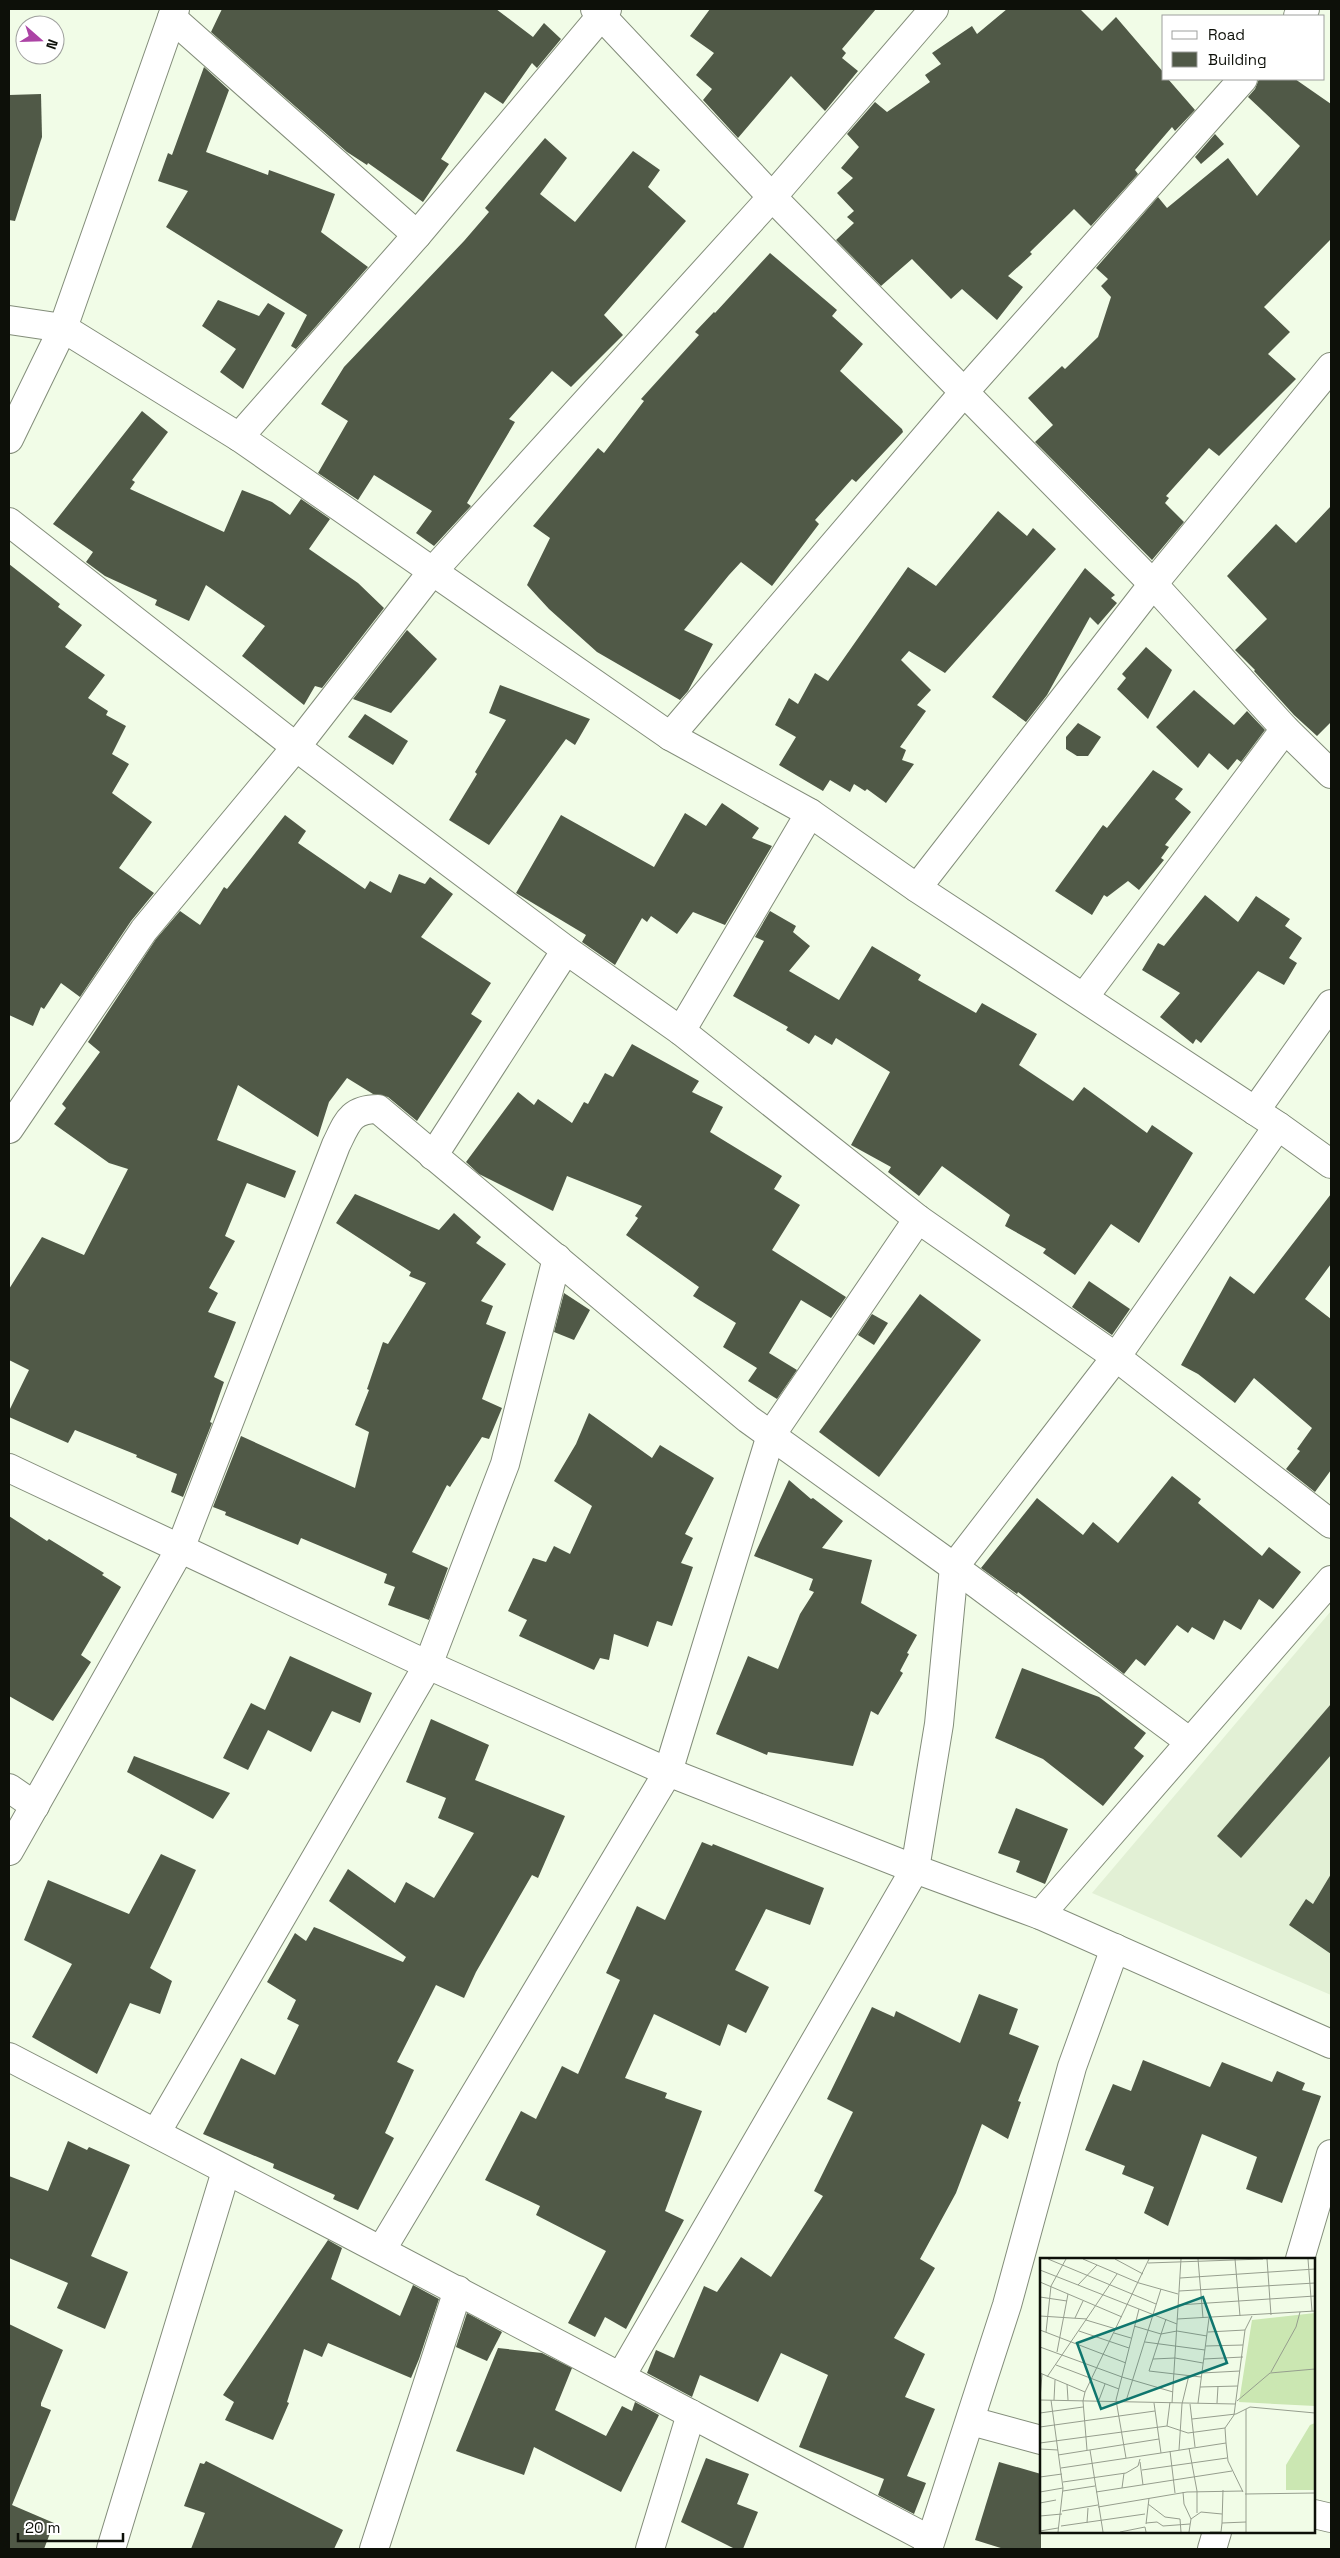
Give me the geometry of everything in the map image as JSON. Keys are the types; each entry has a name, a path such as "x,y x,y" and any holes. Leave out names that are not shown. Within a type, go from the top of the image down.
{"street":[{"path":"9,1129 144,930 296,747 432,572 772,197 934,9"},
{"path":"239,437 417,236 601,11 772,197 1153,584 1284,729 1331,774"},
{"path":"9,439 62,328 174,14 417,236"},
{"path":"670,736 965,391 1242,80"},
{"path":"9,320 62,328 239,437 670,736 810,813 917,888 1256,1111 1331,1164"},
{"path":"917,888 1153,584 1331,368"},
{"path":"9,522 296,747 566,950 681,1031 918,1219 1116,1357 1331,1524"},
{"path":"1084,997 1284,729"},
{"path":"681,1031 810,813"},
{"path":"433,1156 566,950"},
{"path":"1256,1111 1331,1004"},
{"path":"9,1851 180,1548 336,1145 350,1118 366,1109 378,1109 748,1419 954,1567 1190,1742"},
{"path":"621,2376 915,1869 939,1724 954,1567 1116,1357 1278,1126"},
{"path":"382,2249 668,1772 771,1435 918,1219"},
{"path":"156,2133 428,1665 504,1464 556,1258"},
{"path":"9,1468 428,1665 668,1772 915,1869 1040,1915 1331,2044"},
{"path":"1040,1915 1331,1580"},
{"path":"9,1788 35,1806"},
{"path":"9,2057 226,2171 382,2249 621,2376 929,2545 971,2421 1009,2296 1072,2067 1115,1948"},
{"path":"1300,2258 1331,2154"},
{"path":"111,2549 226,2171"},
{"path":"374,2549 458,2290"},
{"path":"650,2549 691,2414"},
{"path":"971,2421 1040,2440"},
{"path":"1315,2514 1331,2518"},
{"path":"1212,2549 1218,2533"}],"shaded area":[{"path":"1331,1611 1331,1995 1092,1893"}],"building":[{"path":"222,9 496,9 533,37 544,23 561,39 537,68 532,63 503,104 485,92 441,159 449,164 423,202 368,163 367,165 347,152 211,32"},
{"path":"710,9 876,9 842,49 846,53 842,58 858,71 825,111 791,76 738,138 703,100 712,89 696,75 714,53 690,36"},
{"path":"1007,9 1080,9 1102,31 1116,17 1162,71 1162,80 1169,80 1195,110 1175,131 1172,127 1135,170 1138,174 1091,226 1074,209 1030,252 1032,254 1008,276 1023,287 997,320 962,289 951,299 912,259 881,286 836,240 854,223 847,217 854,211 837,193 853,178 841,168 859,147 847,134 875,102 887,112 930,82 925,75 941,64 932,53 972,26 977,34"},
{"path":"204,67 229,90 206,152 268,175 269,170 335,194 321,232 368,267 296,349 291,346 307,315 166,227 188,191 158,181 168,153 172,155"},
{"path":"1259,80 1296,80 1331,104 1331,239 1264,307 1290,332 1268,354 1296,379 1219,456 1209,448 1166,496 1169,498 1165,503 1184,522 1152,560 1035,442 1053,425 1028,398 1062,366 1065,369 1098,337 1111,297 1101,286 1108,279 1096,268 1158,197 1167,208 1228,158 1257,196 1300,146 1248,97 1255,89"},
{"path":"41,94 42,137 15,221 9,220 9,95"},
{"path":"1215,134 1224,144 1201,164 1195,157"},
{"path":"545,138 567,158 540,194 575,222 633,151 660,170 648,187 686,221 604,315 623,335 571,387 552,371 509,419 515,422 467,503 471,506 434,546 416,533 432,511 374,475 358,500 318,473 348,421 321,404 344,367 464,241 489,212 485,208"},
{"path":"770,253 837,310 832,316 863,344 840,371 903,432 856,482 852,479 815,520 819,524 772,586 741,562 729,575 684,630 713,644 688,691 680,700 597,652 549,609 527,585 550,538 533,526 598,448 604,453 644,401 641,399 699,335 695,332"},
{"path":"218,300 259,316 268,303 285,313 243,389 220,372 236,349 202,326"},
{"path":"142,411 168,432 132,480 135,482 130,489 224,532 242,490 272,502 290,515 301,499 330,519 309,549 358,583 384,608 322,688 315,686 304,705 242,656 265,626 206,585 189,621 155,605 157,600 105,576 86,562 93,552 53,524"},
{"path":"1331,506 1331,722 1317,736 1294,715 1235,650 1267,619 1227,576 1276,524 1296,543"},
{"path":"998,511 1027,536 1033,528 1056,549 945,673 909,651 901,660 931,690 917,705 926,711 900,747 906,750 902,760 914,764 886,803 867,789 865,791 854,784 850,792 830,780 823,791 779,765 796,737 775,725 789,698 798,704 815,673 828,681 908,567 936,586"},
{"path":"9,564 60,604 58,607 82,625 65,647 105,675 88,698 108,711 106,715 126,726 112,754 129,764 112,793 152,822 119,868 154,893 131,921 80,997 61,983 44,1009 41,1007 33,1026 9,1015"},
{"path":"1085,568 1115,595 1111,598 1117,603 1098,625 1090,617 1047,695 1026,722 992,697"},
{"path":"407,630 437,659 391,713 353,699"},
{"path":"1146,647 1172,670 1148,719 1117,689 1126,678 1122,674"},
{"path":"500,685 590,719 575,745 566,739 489,845 449,820 477,774 475,772 506,720 489,713"},
{"path":"1194,690 1234,725 1247,711 1265,730 1241,762 1237,759 1228,770 1209,753 1198,768 1156,727"},
{"path":"365,714 408,741 393,765 348,737"},
{"path":"1078,723 1101,737 1088,756 1077,756 1066,749 1066,737"},
{"path":"1153,770 1183,789 1175,799 1191,812 1165,845 1169,847 1161,858 1164,860 1139,890 1128,881 1107,897 1104,895 1092,915 1055,891 1103,825 1107,828"},
{"path":"722,803 759,828 752,838 772,846 725,925 693,912 677,934 651,916 647,922 642,918 615,965 582,942 586,935 516,893 561,815 654,867 685,813 706,826"},
{"path":"285,815 306,831 298,843 365,889 370,881 391,893 399,874 425,884 430,877 453,894 421,937 491,983 471,1014 482,1021 417,1121 388,1097 373,1094 347,1078 329,1102 318,1137 238,1085 217,1140 296,1171 285,1198 247,1183 225,1236 235,1241 209,1288 218,1293 208,1312 236,1322 214,1377 224,1382 210,1422 212,1423 183,1497 171,1492 177,1474 136,1457 137,1455 75,1430 68,1443 9,1417 9,1411 29,1370 9,1360 9,1289 42,1237 84,1255 128,1169 109,1163 54,1124 66,1108 62,1104 100,1052 88,1042 156,939 180,911 200,925 224,887 227,889"},
{"path":"1205,895 1238,922 1256,896 1290,919 1285,926 1302,938 1289,958 1297,963 1284,985 1258,971 1201,1043 1196,1039 1193,1044 1160,1017 1180,993 1142,970 1158,943 1164,946"},
{"path":"770,911 796,926 793,932 810,946 789,971 839,1000 872,946 921,975 918,980 976,1013 982,1003 1037,1034 1019,1065 1073,1101 1084,1087 1147,1133 1152,1125 1193,1153 1139,1243 1111,1224 1075,1275 1043,1253 1046,1249 1005,1226 1010,1215 942,1166 919,1196 888,1172 891,1167 851,1145 890,1072 836,1038 832,1045 815,1035 809,1044 786,1030 788,1027 733,996 764,941 755,937"},
{"path":"632,1044 699,1081 692,1092 723,1107 710,1132 782,1176 774,1189 800,1205 772,1250 846,1297 831,1318 801,1300 769,1353 797,1370 777,1399 748,1381 757,1368 723,1347 736,1323 693,1296 699,1287 626,1235 638,1218 635,1216 642,1206 567,1176 553,1211 479,1174 466,1162 518,1092 534,1105 538,1099 572,1123 584,1102 588,1104 605,1073 613,1077"},
{"path":"355,1194 439,1230 454,1213 481,1237 476,1243 506,1264 481,1301 493,1306 486,1324 506,1332 482,1399 502,1408 489,1439 482,1437 450,1487 447,1485 412,1552 448,1568 429,1620 388,1605 395,1587 384,1583 387,1574 301,1538 298,1545 225,1515 226,1512 213,1507 241,1436 355,1488 369,1432 355,1425 369,1390 367,1389 383,1342 388,1344 426,1283 409,1276 411,1272 336,1223"},
{"path":"1331,1194 1331,1264 1305,1299 1331,1319 1331,1470 1315,1492 1286,1469 1300,1451 1297,1449 1312,1428 1254,1378 1235,1403 1198,1374 1181,1365 1230,1276 1254,1294"},
{"path":"1089,1281 1130,1309 1112,1335 1072,1307"},
{"path":"564,1293 590,1310 574,1340 554,1332"},
{"path":"920,1294 981,1340 879,1477 819,1432"},
{"path":"872,1314 888,1323 874,1345 858,1335"},
{"path":"589,1413 652,1458 660,1445 714,1478 685,1534 693,1538 681,1563 693,1567 672,1626 657,1621 648,1647 614,1634 609,1660 600,1658 594,1670 519,1636 527,1620 508,1611 533,1558 546,1562 554,1546 570,1554 592,1506 554,1481 576,1444"},
{"path":"1172,1476 1201,1499 1198,1503 1262,1556 1269,1547 1301,1572 1273,1609 1259,1599 1241,1630 1224,1620 1214,1640 1192,1627 1188,1633 1177,1625 1145,1666 1136,1659 1124,1674 1018,1592 1017,1594 981,1568 1037,1498 1083,1535 1093,1522 1118,1543"},
{"path":"789,1480 811,1499 813,1498 843,1521 822,1548 872,1560 861,1603 917,1635 900,1671 903,1673 878,1715 871,1711 853,1766 768,1752 767,1755 716,1734 748,1656 778,1669 800,1614 814,1592 809,1590 813,1579 754,1556"},
{"path":"9,1516 47,1541 49,1539 104,1573 102,1575 121,1587 81,1655 91,1662 53,1721 9,1696"},
{"path":"290,1656 372,1693 360,1723 332,1711 311,1752 268,1730 248,1770 223,1758 251,1703 265,1710"},
{"path":"1022,1668 1099,1697 1146,1733 1134,1748 1144,1756 1103,1806 1043,1759 995,1738"},
{"path":"1331,1704 1331,1755 1241,1858 1217,1836"},
{"path":"431,1719 489,1745 475,1780 565,1816 538,1878 532,1875 476,1972 464,1998 436,1985 397,2062 414,2070 385,2133 394,2138 358,2210 333,2199 335,2195 273,2168 274,2164 203,2134 241,2058 275,2075 299,2025 287,2019 296,2000 267,1982 295,1933 306,1941 314,1927 403,1962 406,1957 329,1901 348,1869 395,1903 406,1882 434,1898 474,1833 438,1818 446,1798 406,1782"},
{"path":"134,1756 230,1793 213,1819 127,1772"},
{"path":"1016,1808 1068,1829 1045,1884 1016,1872 1020,1861 998,1853"},
{"path":"702,1842 712,1846 713,1844 824,1888 810,1925 766,1909 735,1970 769,1987 746,2033 728,2024 720,2046 654,2014 625,2078 667,2093 665,2098 702,2111 665,2211 684,2220 626,2329 605,2317 595,2337 568,2323 606,2251 536,2215 540,2206 485,2180 521,2111 536,2119 562,2066 578,2074 620,1980 606,1973 637,1906 665,1920"},
{"path":"161,1854 196,1870 150,1968 172,1981 160,2014 130,2003 97,2074 32,2037 72,1964 24,1940 48,1880 129,1914"},
{"path":"1331,1874 1331,1954 1289,1925 1306,1899 1313,1904"},
{"path":"979,1994 1018,2009 1009,2034 1039,2046 1018,2101 1021,2102 1008,2139 982,2124 956,2193 920,2259 935,2268 894,2338 925,2354 905,2397 935,2409 907,2476 926,2483 914,2514 878,2495 884,2479 799,2447 828,2375 781,2353 758,2402 700,2375 692,2397 647,2373 656,2350 674,2358 704,2286 717,2292 741,2257 771,2277 823,2196 814,2191 853,2112 827,2099 872,2007 894,2017 896,2011 960,2043"},
{"path":"1143,2060 1210,2087 1222,2062 1272,2082 1277,2071 1305,2083 1302,2090 1321,2096 1282,2203 1246,2189 1257,2157 1202,2134 1168,2226 1144,2213 1154,2187 1122,2174 1125,2166 1085,2150 1113,2084 1131,2091"},
{"path":"68,2141 87,2150 89,2147 130,2165 91,2256 128,2272 105,2329 57,2308 68,2283 9,2258 9,2176 48,2191"},
{"path":"328,2240 342,2248 331,2279 400,2316 413,2285 439,2299 411,2378 328,2343 322,2357 304,2349 287,2402 289,2403 273,2440 225,2420 234,2402 223,2395"},
{"path":"467,2313 502,2332 487,2361 456,2347"},
{"path":"9,2324 63,2350 41,2403 41,2406 51,2410 12,2505 54,2523 44,2549 9,2549"},
{"path":"498,2348 542,2353 572,2368 555,2410 606,2436 622,2406 632,2411 635,2402 659,2415 621,2492 534,2447 524,2475 456,2451"},
{"path":"706,2458 749,2474 737,2504 758,2512 743,2549 735,2549 681,2522"},
{"path":"206,2461 343,2530 334,2549 191,2549 205,2513 184,2506 200,2463 204,2464"},
{"path":"999,2462 1040,2474 1041,2549 1004,2549 975,2540"}]}
